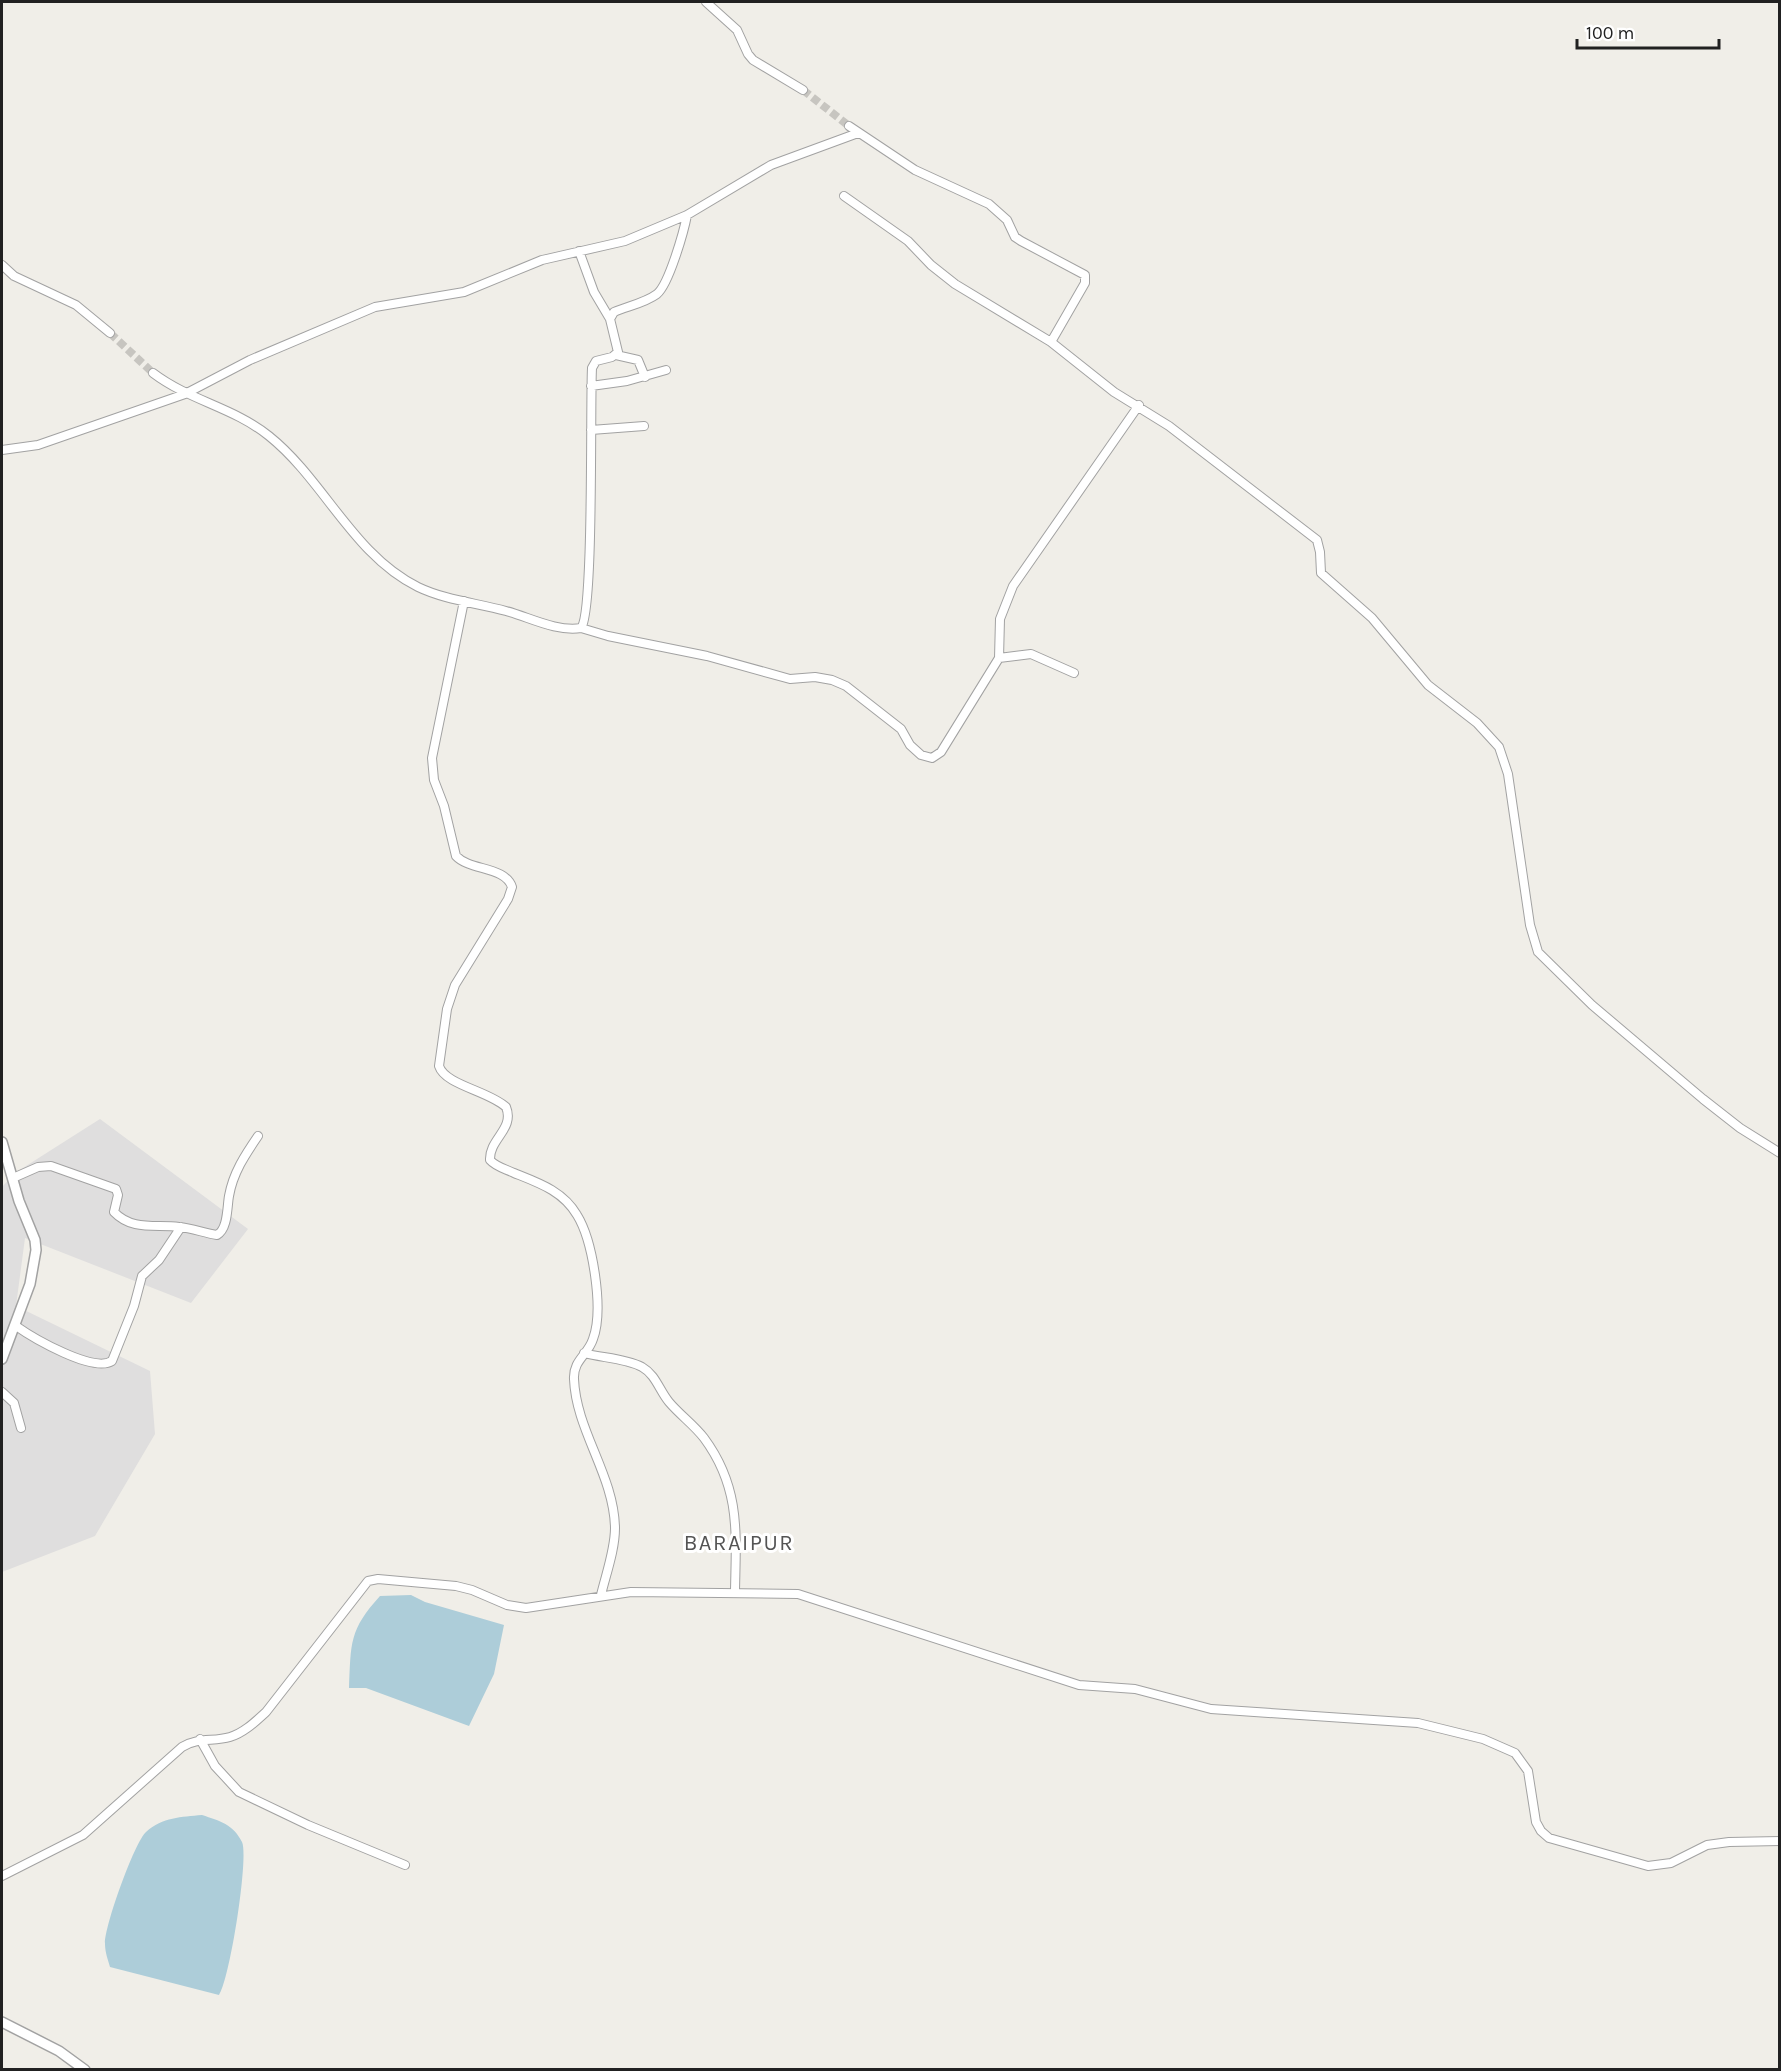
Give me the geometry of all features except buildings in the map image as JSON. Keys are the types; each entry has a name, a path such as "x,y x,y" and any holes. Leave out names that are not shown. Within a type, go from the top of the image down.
{"street":[{"path":"706,2 731,22 753,60 803,90"},
{"path":"849,126 929,177 989,204 1007,220 1015,237 1021,242 1085,275 1085,283 1051,342"},
{"path":"2,450 38,445 185,394 250,360 375,307 464,292 522,267 625,241 687,215 771,165 858,133"},
{"path":"844,196 908,241 931,265 955,284 1051,342 1114,392 1138,405 1286,513 1317,540 1321,573 1372,618 1428,685 1490,735 1499,747 1508,774 1533,942 1545,961 1592,1005 1703,1099 1740,1128 1779,1153"},
{"path":"610,319 614,312 647,299 660,290 679,246 687,215"},
{"path":"579,251 596,297 610,319 618,347 616,356"},
{"path":"2,265 14,276 76,305 110,333"},
{"path":"576,628 585,619 589,565 593,364 616,356 638,360 645,377"},
{"path":"591,386 645,377 666,370"},
{"path":"153,373 185,394 241,417 270,437 322,490 355,534 388,567 419,588 576,628 707,656 790,679 815,677 832,680 877,709 901,729 915,750 928,758 941,752 999,658 1000,619 1013,586 1138,405"},
{"path":"591,430 644,426"},
{"path":"464,601 435,741 432,770 444,806 456,856 465,863 507,878 512,887 508,899 449,998 439,1066 444,1076 486,1094 506,1107 508,1122 490,1155 493,1164 553,1190 570,1204 579,1217 590,1246 597,1314 594,1338 574,1370 575,1395 605,1478 615,1528 601,1595"},
{"path":"999,658 1031,654 1074,673"},
{"path":"13,1178 43,1166 62,1169 116,1189 118,1195 114,1212 122,1219 147,1227 182,1227 217,1235 222,1232 235,1174 258,1136"},
{"path":"2,1142 35,1240 36,1250 30,1284 2,1359"},
{"path":"16,1326 43,1345 97,1363 108,1364 118,1351 142,1276 159,1260 182,1227"},
{"path":"584,1353 632,1363 651,1373 670,1404 704,1439 716,1459 734,1504 737,1528 735,1591"},
{"path":"2,1392 14,1403 21,1428"},
{"path":"2,1876 17,1866 72,1842 97,1824 182,1747 200,1739 230,1737 240,1733 266,1712 368,1581 389,1578 456,1586 517,1608 631,1592 735,1591 808,1596 1079,1685 1142,1690 1211,1709 1407,1721 1483,1740 1515,1753 1523,1761 1528,1771 1541,1831 1559,1841 1648,1866 1671,1863 1707,1845 1779,1841"},
{"path":"200,1739 214,1766 239,1792 308,1825 405,1865"},
{"path":"2,2022 59,2051 85,2070"}],"shaded area":[{"path":"100,1119 248,1229 191,1303 25,1238 16,1306 150,1371 155,1434 95,1536 2,1572 2,1187 15,1173"}],"water":[{"path":"411,1595 425,1602 504,1625 494,1674 469,1726 366,1688 349,1688 352,1648 362,1618 380,1596"},
{"path":"202,1815 230,1827 242,1842 243,1852 241,1893 233,1944 219,1995 110,1967 105,1947 109,1921 121,1886 134,1852 146,1832 159,1823 180,1817"}],"tunnel":[{"path":"803,90 849,126"},
{"path":"110,333 153,373"}],"district":[{"name":"BARAIPUR","path":"739,1543"}]}
